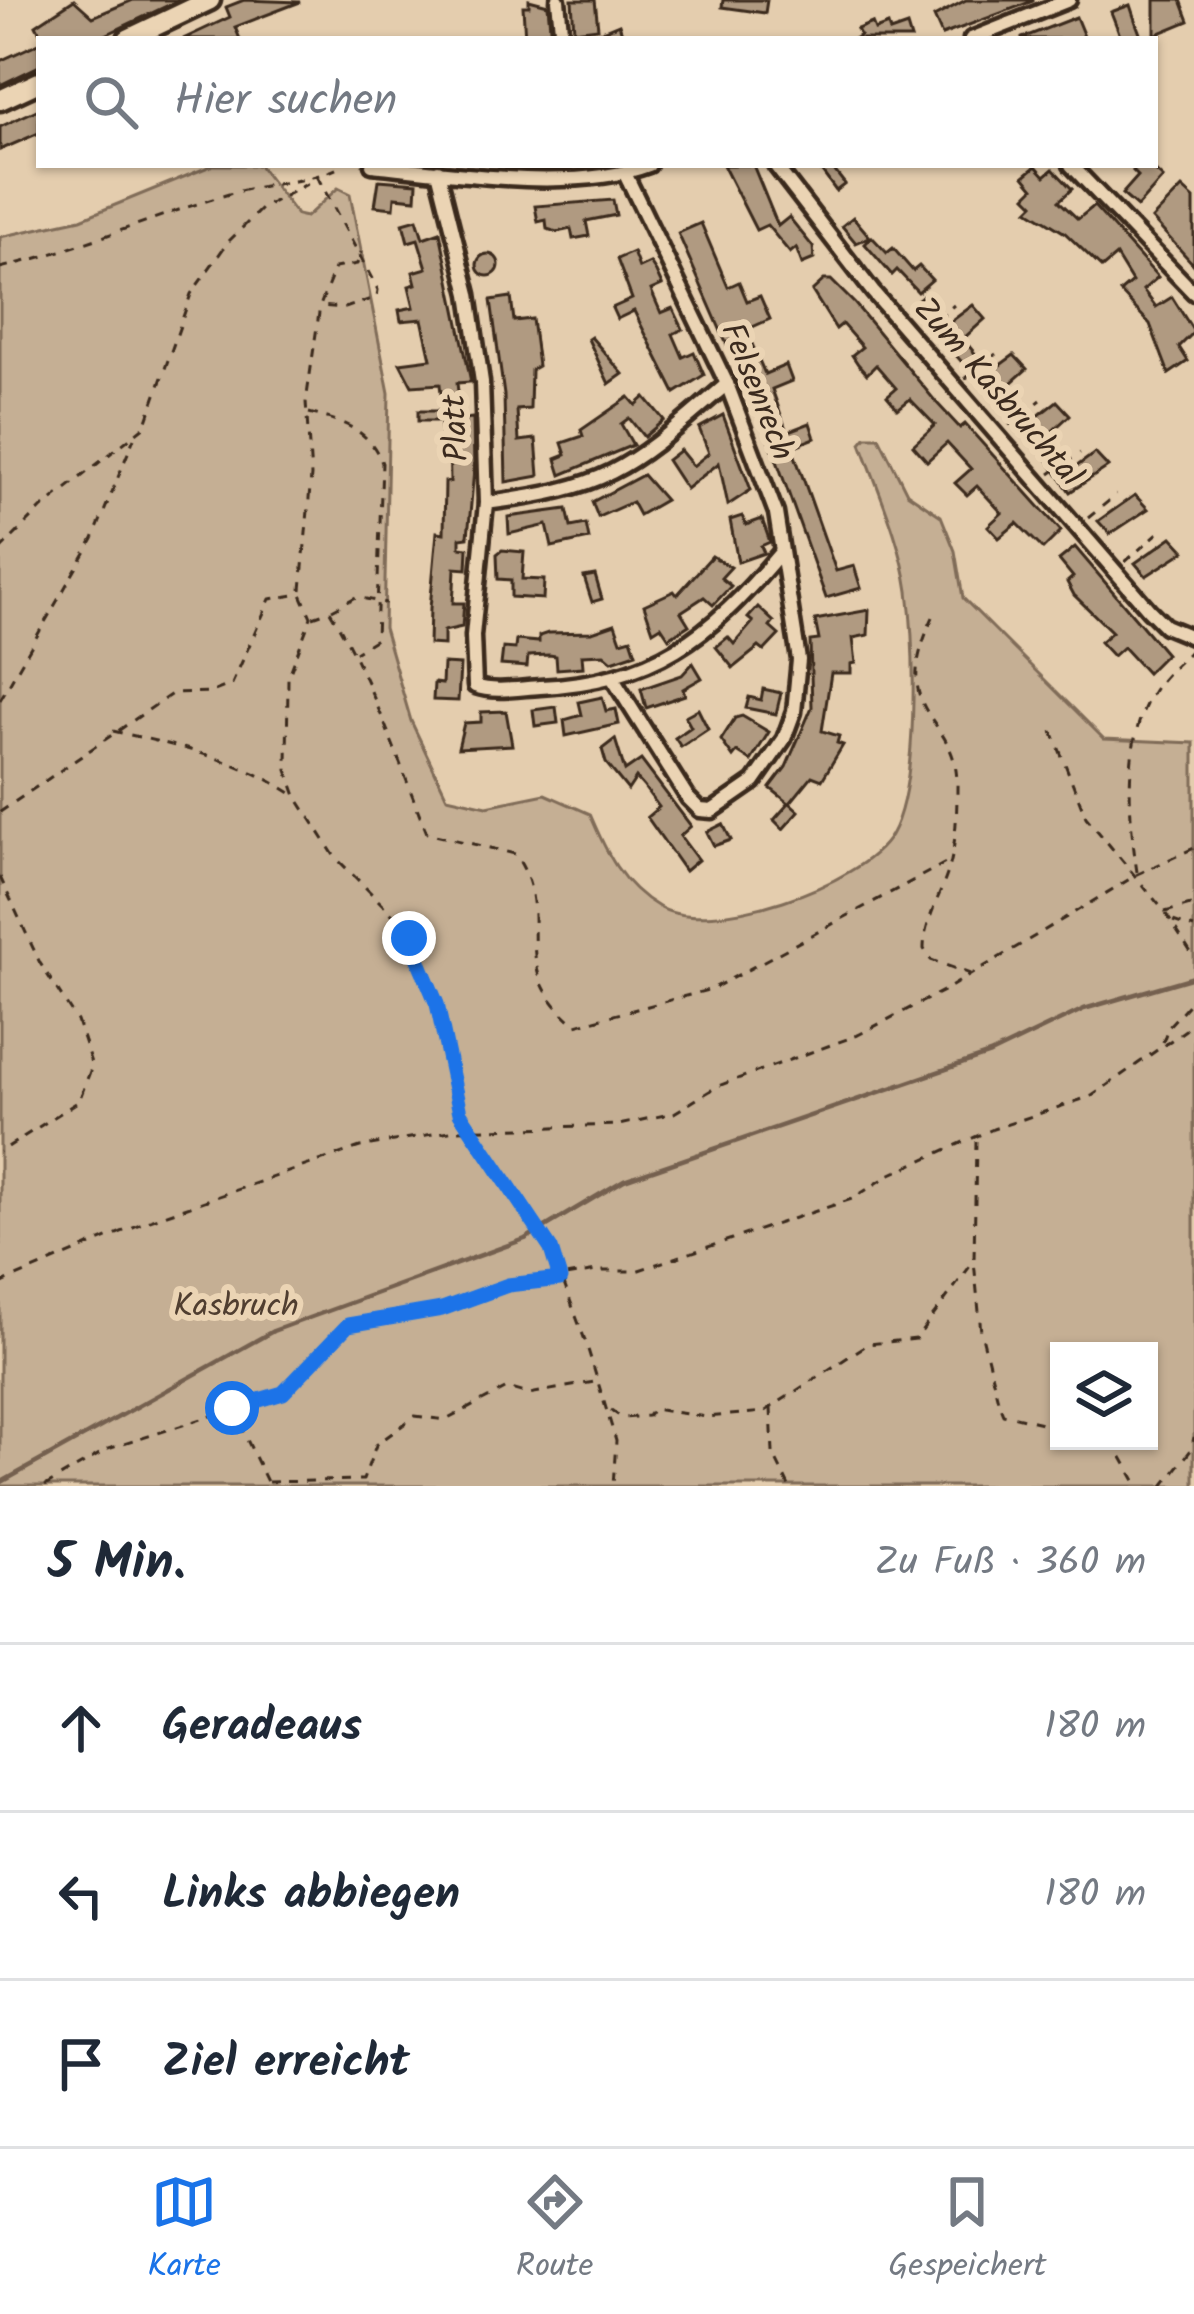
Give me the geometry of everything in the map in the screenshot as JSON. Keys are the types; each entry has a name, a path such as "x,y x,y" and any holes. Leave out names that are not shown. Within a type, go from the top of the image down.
{"street":[{"path":"134,36 210,0"},
{"path":"558,0 562,36"},
{"path":"993,35 1069,0"},
{"path":"0,100 36,83"},
{"path":"406,168 625,173 640,168"},
{"name":"Zum Kasbruchtal","path":"777,168 914,339 1115,571 1165,626 1194,638"},
{"path":"1074,168 1194,293"},
{"name":"Platt","path":"438,171 477,337 486,503 473,636 476,686 613,679"},
{"name":"Felsenrech","path":"613,679 688,799 700,810 712,811 754,782 784,739 799,686 797,643 776,513 727,383 625,173"},
{"path":"486,503 545,497 615,473 659,443 727,383"},
{"path":"613,679 651,666 693,641 731,609 781,553"}],"path":[{"path":"0,550 42,508 145,426 190,294 228,242 262,208 338,168"},
{"path":"318,178 362,250 377,297 345,308 320,306"},
{"path":"0,268 118,235 243,190 318,178"},
{"path":"362,250 357,264 335,268 320,306 307,413 311,490 301,594 311,617 287,678 287,770 296,796 335,857 398,920 421,956 455,1071 460,1113 551,1249 610,1409 616,1441 613,1486"},
{"path":"914,339 954,305"},
{"path":"956,386 996,354"},
{"path":"998,435 1041,400"},
{"path":"307,413 341,421 373,440 382,463 376,639 352,653"},
{"path":"0,700 93,539 135,436"},
{"path":"1039,483 1080,453"},
{"path":"1093,514 1117,495"},
{"path":"1115,571 1158,533"},
{"path":"0,802 2,810 173,693 212,692 232,684 270,599 301,594"},
{"path":"311,617 356,597 386,603"},
{"path":"330,611 374,694 427,833 514,854 530,876 537,980 548,1002 576,1025 712,989 951,860"},
{"path":"933,617 914,680 929,722 952,750 958,784 951,860 923,949 931,960 971,975"},
{"path":"1138,874 1131,834 1138,733 1151,694 1190,652 1194,638"},
{"path":"113,731 194,751 269,778 296,796"},
{"path":"1052,731 1086,817 1138,874 1194,958"},
{"path":"0,1284 147,1221 360,1147 455,1130 619,1125 674,1113 718,1086 858,1035 971,975 1138,874 1194,848"},
{"path":"0,878 40,963 77,1021 92,1066 88,1090 79,1101 0,1152"},
{"path":"1165,912 1194,904"},
{"path":"1171,920 1194,928"},
{"path":"1162,1044 1168,1027 1194,998"},
{"path":"45,1486 108,1449 283,1393 348,1325 442,1309 508,1285 665,1263 852,1199 891,1174 1037,1112 1092,1096 1194,1024"},
{"path":"976,1140 974,1261 981,1331 1003,1414 1050,1425"},
{"path":"610,1409 622,1418 648,1416 653,1408 707,1417 764,1412 868,1344 916,1339 974,1261"},
{"path":"232,1408 268,1484 363,1480 376,1445 415,1416 446,1420 507,1388 529,1394 597,1381"},
{"path":"771,1405 773,1453 789,1486"},
{"path":"1162,1486 1191,1450 1194,1437"},
{"path":"1118,1450 1138,1486"}],"green space":[{"name":"Kasbruch","path":"206,168 261,168 297,215 306,217 338,188 350,194 389,393 384,628 411,721 447,797 487,806 545,794 590,814 625,878 659,907 682,915 713,915 783,901 850,872 891,835 911,752 910,616 900,553 861,443 866,437 879,437 907,493 941,516 955,551 963,598 1104,739 1194,743 1194,1486 0,1486 0,237 81,219"}],"building":[{"path":"74,0 93,17 133,0 179,0 103,36 42,36 36,25"},
{"path":"244,0 300,2 235,27 239,36 189,36 230,17 226,7"},
{"path":"529,0 548,5 551,36 525,36 523,6 529,6"},
{"path":"572,0 595,0 598,28 574,31"},
{"path":"723,0 767,0 765,13 722,7"},
{"path":"966,0 1033,1 942,35 934,17"},
{"path":"1155,0 1181,0 1189,21 1155,35"},
{"path":"1130,5 1141,36 1120,36 1111,12"},
{"path":"1076,17 1084,36 1027,36"},
{"path":"872,23 875,30 888,25 890,32 907,26 910,36 858,36 857,29"},
{"path":"619,24 623,36 590,36"},
{"path":"36,44 36,67 0,85 0,61"},
{"path":"36,110 36,134 0,150 0,127"},
{"path":"725,168 754,168 778,226 789,217 813,247 814,259 802,264 796,248 790,253 767,225 756,230"},
{"path":"819,168 832,168 845,184 836,191"},
{"path":"1034,168 1045,176 1053,169 1072,189 1059,201 1078,219 1094,206 1158,277 1143,290 1156,307 1172,297 1194,332 1179,347 1188,361 1169,374 1150,324 1120,292 1132,282 1116,256 1102,268 1065,233 1028,210 1034,204 1026,196 1034,188 1024,176"},
{"path":"1152,168 1163,178 1137,207 1122,194 1138,176 1133,171"},
{"path":"379,180 417,183 416,199 395,197 394,208 375,206"},
{"path":"1182,188 1194,199 1194,265 1152,219"},
{"path":"613,200 616,215 586,221 589,236 573,239 571,229 557,232 547,229 546,220 538,222 535,206"},
{"path":"853,217 870,237 856,243 842,226"},
{"path":"417,219 423,238 440,232 471,382 457,383 464,419 473,418 468,537 460,538 460,547 468,548 467,569 455,568 453,603 464,603 462,627 444,631 444,645 429,644 437,532 444,533 445,482 450,482 449,434 441,434 441,421 418,421 418,411 443,411 440,384 412,386 400,363 431,359 422,319 401,321 399,310 414,307 409,286 416,284 413,272 427,268 418,239 408,242 403,223"},
{"path":"701,223 728,287 739,282 747,301 760,296 770,319 746,330 765,374 786,365 792,381 772,389 787,432 810,423 815,438 792,447 836,571 854,566 861,588 826,598 752,391 748,393 678,233"},
{"path":"872,237 887,253 893,248 913,271 919,266 932,280 918,292 897,270 892,275 865,244"},
{"path":"633,252 639,268 650,263 656,272 662,285 651,290 661,313 673,308 683,329 673,334 683,357 694,352 704,375 675,393 634,311 617,319 612,308 632,299 617,259"},
{"path":"488,254 499,265 488,276 477,265"},
{"path":"831,280 855,304 936,402 960,428 965,424 1061,531 1043,549 1017,523 999,538 988,526 1002,513 977,486 967,495 955,483 971,469 947,443 927,461 913,445 935,425 910,399 898,409 887,396 896,388 876,365 867,374 858,364 852,355 862,347 842,324 836,329 812,291"},
{"path":"923,295 949,323 973,305 985,319 963,339 978,357 992,371 1014,355 1027,369 1004,389 1033,420 1057,401 1070,415 1047,436 1073,469 1095,453 1108,467 1070,492 1043,453 911,305"},
{"path":"511,297 514,321 532,319 538,366 531,370 530,409 517,410 519,441 536,439 539,476 506,482 504,395 491,300"},
{"path":"588,339 623,374 609,384"},
{"path":"629,397 636,405 645,397 664,420 644,437 629,418 621,424 633,445 561,475 556,459 566,455 562,443 583,436 581,430"},
{"path":"723,415 751,490 728,505 719,463 686,489 667,460 680,450 693,466 709,453 699,428"},
{"path":"643,475 665,500 639,515 632,502 598,517 592,502"},
{"path":"1135,495 1148,509 1110,534 1098,521"},
{"path":"567,509 571,527 586,524 589,539 552,547 547,525 509,534 508,517"},
{"path":"742,516 746,525 762,519 770,542 761,546 764,553 738,562 730,520"},
{"path":"1172,537 1185,551 1146,576 1135,563"},
{"path":"1075,547 1166,654 1147,673 1123,647 1113,656 1100,642 1112,632 1074,595 1067,582 1073,577 1059,560"},
{"path":"502,550 524,552 522,579 544,580 543,599 511,597 511,580 498,579 497,554"},
{"path":"712,556 731,567 721,578 731,586 713,605 704,597 681,612 689,625 669,638 661,626 653,631 644,605 674,591 677,595"},
{"path":"595,575 602,599 592,602 584,577"},
{"path":"758,607 774,622 770,627 779,635 764,651 759,647 733,668 716,647 728,637 734,644 753,622 748,618"},
{"path":"869,610 868,635 853,638 856,663 851,664 851,673 831,673 822,731 839,736 837,743 843,745 822,780 812,776 790,803 799,811 783,829 774,820 789,803 770,788 786,767 812,707 810,641 819,640 815,620"},
{"path":"615,624 621,641 631,638 636,653 612,661 604,654 582,655 583,667 557,669 556,656 549,655 528,656 527,667 501,665 503,648 515,649 516,640 539,642 539,636 548,633 592,632"},
{"path":"693,663 702,678 683,689 685,695 646,708 641,689 682,675"},
{"path":"443,664 460,665 458,701 433,700 434,683 442,684"},
{"path":"763,689 781,693 776,714 746,708 749,697 761,700"},
{"path":"602,697 606,711 616,709 619,724 566,736 564,720 582,715 579,702"},
{"path":"556,707 558,723 535,726 533,710"},
{"path":"698,709 708,729 681,747 675,738 691,727 685,716"},
{"path":"506,711 512,745 458,748 464,723 481,722 481,712"},
{"path":"742,716 769,732 751,761 737,752 733,757 721,740 735,718"},
{"path":"615,739 625,771 641,760 691,826 680,836 698,860 685,871 647,817 659,807 636,778 628,790 606,763 602,749"},
{"path":"723,824 731,840 714,846 707,832"}],"waterway":[{"path":"0,1483 273,1331 525,1239 624,1180 990,1054 1084,1009 1194,977"}],"route":[{"path":"232,1408 283,1393 348,1325 442,1309 508,1285 560,1279 551,1249 460,1113 455,1071 437,1004 421,956 409,938"}]}
